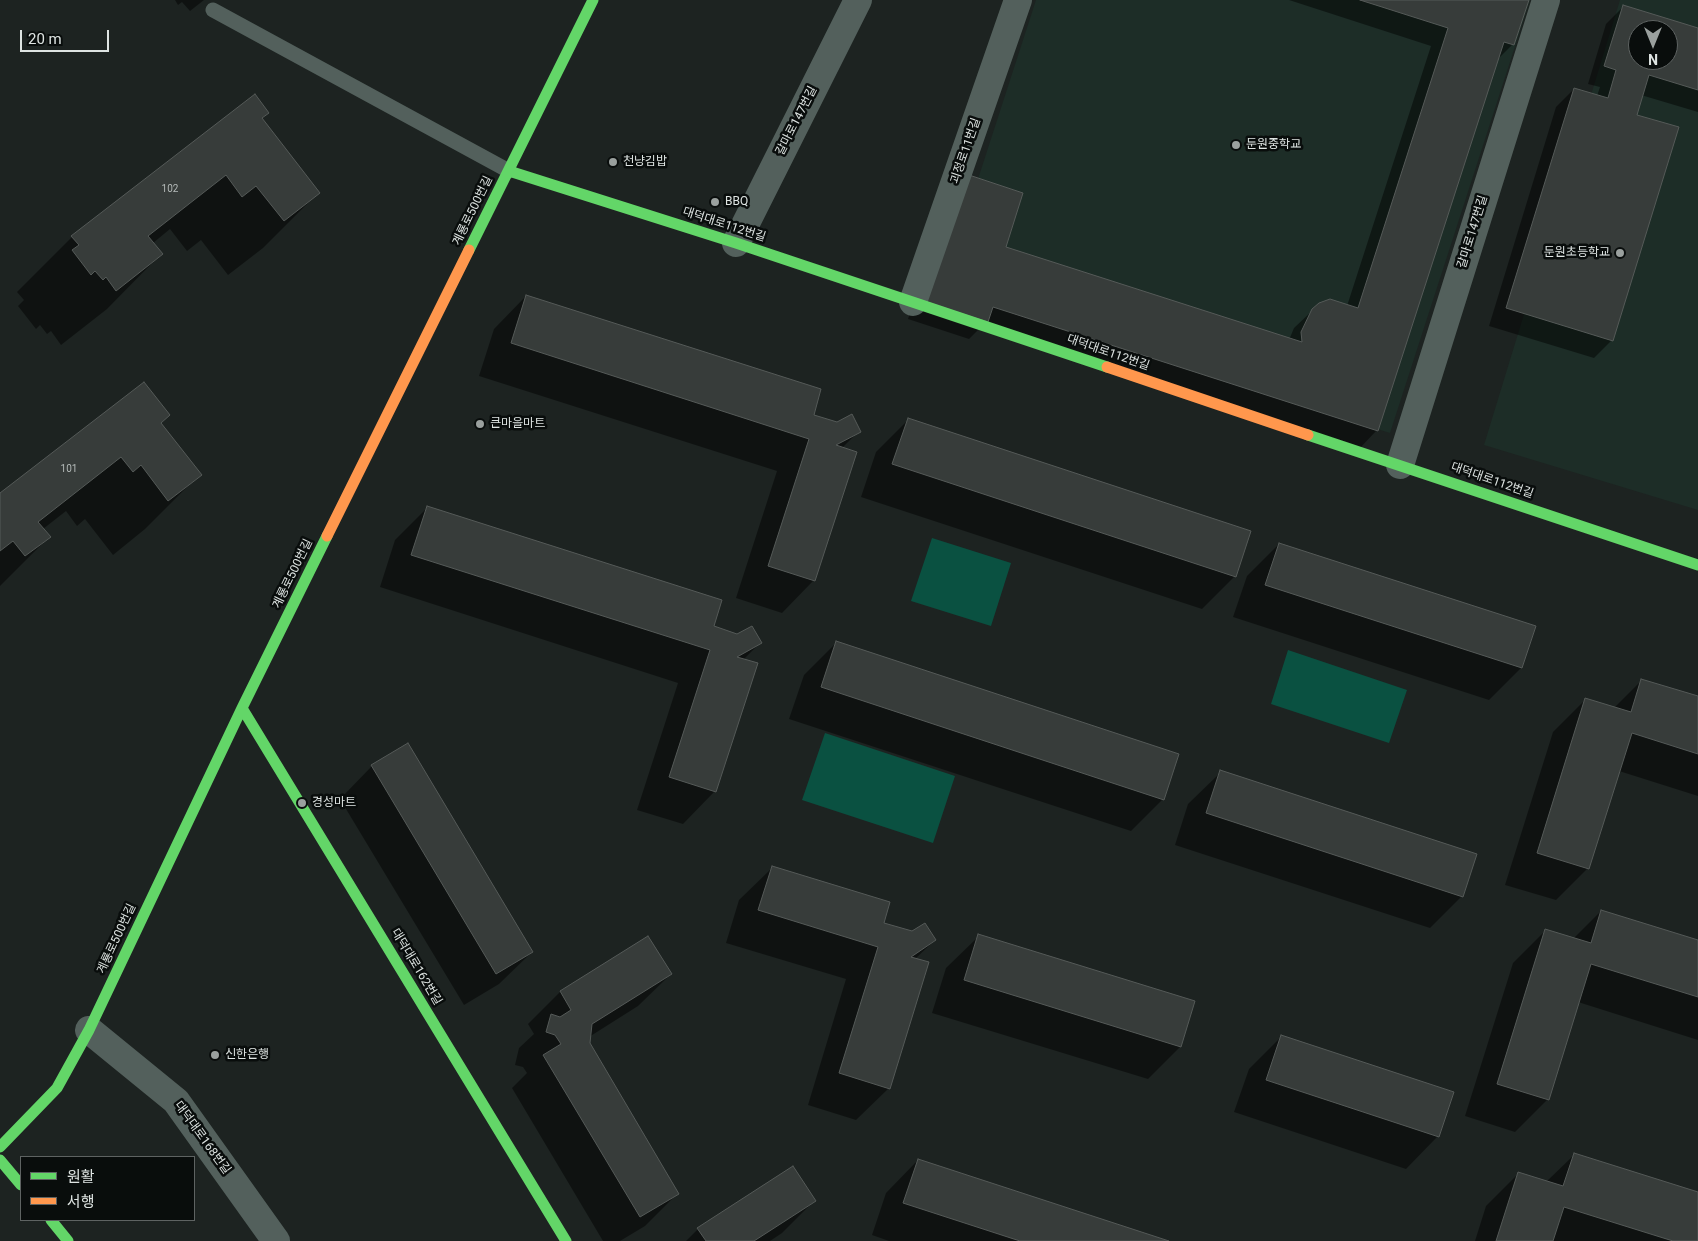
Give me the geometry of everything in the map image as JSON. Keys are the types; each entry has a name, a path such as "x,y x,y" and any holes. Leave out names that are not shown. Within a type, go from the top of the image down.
{"street":[{"name":"계룡로500번길","path":"0,1147 57,1088 90,1030 242,708 593,0"},
{"name":"갈마로147번길","path":"736,242 858,0"},
{"name":"괴정로11번길","path":"913,302 1018,0"},
{"name":"갈마로147번길","path":"1400,465 1546,0"},
{"name":"대덕대로112번길","path":"508,171 736,242 1698,565"},
{"name":"대덕대로162번길","path":"242,708 566,1241"},
{"name":"대덕대로168번길","path":"90,1030 176,1101 276,1241"},
{"path":"0,1160 20,1184"},
{"path":"51,1221 68,1241"}],"lane":[{"path":"213,10 508,171"}],"shaded area":[{"name":"둔원중학교","path":"1036,0 1530,0 1390,433 942,290"},
{"name":"둔원초등학교","path":"1620,0 1698,0 1698,510 1484,445"}],"green space":[{"path":"932,538 1011,563 991,626 911,601"},
{"path":"1288,650 1407,690 1389,743 1271,704"},
{"path":"825,733 955,776 933,843 802,800"}],"building":[{"path":"1360,0 1529,0 1514,45 1504,42 1378,431 993,307 988,322 924,302 966,174 1023,193 1006,247 1302,342 1301,332 1312,309 1319,303 1330,299 1358,308 1448,28"},
{"path":"1623,5 1672,20 1628,20 1628,70 1678,70 1678,22 1698,28 1698,90 1649,75 1637,115 1679,127 1613,341 1506,308 1574,88 1608,98 1616,70 1604,66"},
{"path":"255,94 269,113 262,118 320,193 284,221 256,186 242,197 226,175 148,236 163,254 116,291 106,277 103,280 95,271 91,275 72,250 79,245 71,236"},
{"path":"526,295 821,389 814,415 837,422 852,414 861,432 836,445 857,452 815,581 768,566 809,439 511,343"},
{"path":"144,382 170,415 161,423 202,475 168,501 141,465 133,472 121,457 38,522 51,537 25,556 13,541 0,551 0,493"},
{"path":"908,418 1251,531 1236,577 892,464"},
{"path":"427,506 722,600 714,626 737,634 752,626 762,643 737,657 758,663 716,792 669,777 710,650 411,555"},
{"path":"1279,543 1536,626 1522,668 1265,585"},
{"path":"836,641 1179,754 1164,800 821,687"},
{"path":"1641,679 1698,696 1698,754 1632,733 1589,869 1537,853 1585,698 1631,712"},
{"path":"408,743 533,952 496,974 371,765"},
{"path":"1220,770 1477,854 1463,897 1206,813"},
{"path":"772,866 890,902 884,923 912,931 925,923 936,940 911,957 929,962 890,1089 839,1073 878,947 758,910"},
{"path":"1601,910 1698,940 1698,997 1591,964 1549,1100 1497,1084 1545,929 1591,943"},
{"path":"978,934 1195,1001 1181,1047 964,980"},
{"path":"648,936 672,974 592,1024 590,1043 679,1194 640,1217 543,1055 561,1044 555,1035 546,1032 551,1014 560,1017 571,1010 560,991"},
{"path":"1281,1035 1454,1092 1439,1137 1266,1080"},
{"path":"1574,1153 1698,1192 1698,1241 1673,1241 1564,1207 1553,1241 1496,1241 1518,1172 1563,1186"},
{"path":"918,1159 1169,1241 1020,1241 903,1203"},
{"path":"793,1166 816,1201 754,1241 706,1241 697,1228"}],"traffic: fast":[{"path":"469,250 593,0"},
{"path":"509,171 736,243 1107,367"},
{"path":"1308,435 1698,565"},
{"path":"0,1147 57,1088 89,1030 242,708 327,536"},
{"path":"242,708 566,1241"},
{"path":"0,1160 20,1184"},
{"path":"52,1221 68,1241"}],"traffic: slow":[{"path":"327,536 469,250"},
{"path":"1107,367 1308,435"}],"place":[{"name":"둔원중학교","path":"1236,145"},
{"name":"천냥김밥","path":"613,162"},
{"name":"BBQ","path":"715,202"},
{"name":"둔원초등학교","path":"1620,253"},
{"name":"큰마을마트","path":"480,424"},
{"name":"경성마트","path":"302,803"},
{"name":"신한은행","path":"215,1055"}]}
